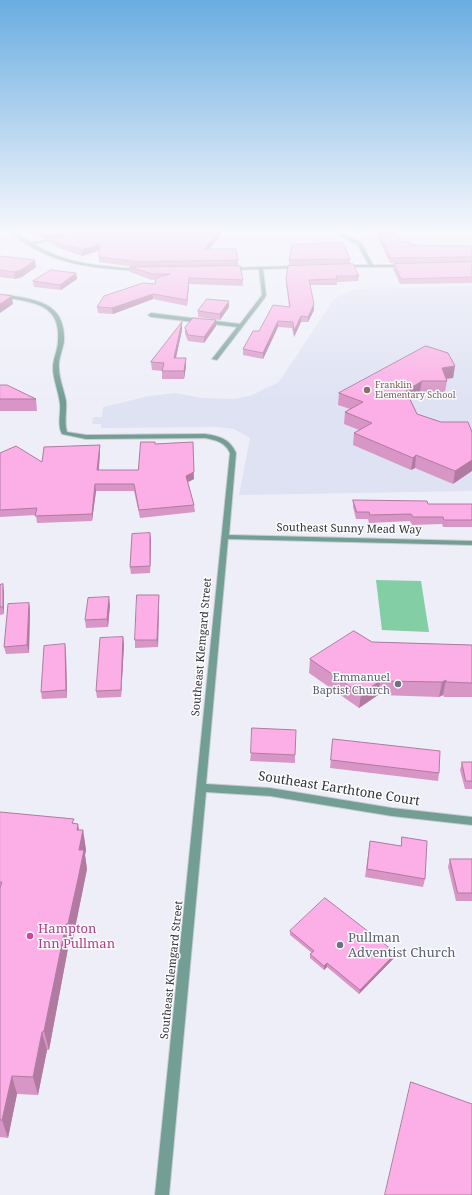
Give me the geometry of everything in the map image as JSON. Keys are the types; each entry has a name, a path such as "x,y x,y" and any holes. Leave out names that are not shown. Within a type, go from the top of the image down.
{"street":[{"path":"215,359 264,295 263,289"},
{"name":"Southeast Klemgard Street","path":"6,296 42,304 54,312 57,316 61,326 61,343 56,363 56,376 63,399 61,424 64,433 86,437 205,436 220,439 230,445 233,453 162,1195"},
{"path":"151,315 241,326"},
{"name":"Southeast Sunny Mead Way","path":"225,537 472,543"},
{"name":"Southeast Earthtone Court","path":"202,788 231,787 286,792 382,810 472,821"}],"shaded area":[{"name":"Franklin Elementary School","path":"354,289 472,289 472,491 239,495 250,438 234,429 217,427 101,428 101,424 92,424 93,417 102,417 103,407 149,396 176,393 201,398 234,399 250,396 279,382 334,299"}],"green space":[{"path":"376,580 421,581 429,632 382,630"}],"building":[{"path":"126,289 188,289 187,300 153,294 112,308 97,307 104,296"},
{"path":"287,289 311,289 314,304 308,317 301,316 294,331 293,322 278,321 263,353 243,349 253,331 259,331 273,305 290,307"},
{"path":"0,294 12,296 0,304"},
{"path":"207,299 229,301 220,314 198,311"},
{"path":"193,318 216,320 204,337 188,335 185,328"},
{"path":"182,322 174,358 186,358 184,371 162,371 164,363 151,362"},
{"path":"426,346 448,353 455,366 442,368 447,381 422,381 406,391 417,414 441,422 468,422 472,432 472,460 455,471 416,455 413,458 354,433 372,423 345,412 363,402 339,393"},
{"path":"0,385 7,385 36,399 0,399"},
{"path":"141,442 155,442 155,444 193,442 194,472 186,476 194,505 139,510 134,484 95,484 92,514 35,516 37,508 0,510 0,453 16,446 42,462 44,447 100,445 97,470 138,470"},
{"path":"353,500 427,501 428,504 472,504 472,520 444,520 443,517 413,517 411,514 370,515 369,512 357,512"},
{"path":"150,533 150,566 130,567 132,534"},
{"path":"3,584 3,607 0,607 0,585"},
{"path":"137,595 159,595 157,640 135,640"},
{"path":"109,597 107,619 85,620 88,598"},
{"path":"29,603 27,645 4,647 8,604"},
{"name":"Emmanuel Baptist Church","path":"354,631 372,642 472,645 472,683 446,682 446,680 442,682 380,681 361,694 310,659"},
{"path":"123,637 121,690 96,691 100,638"},
{"path":"65,644 66,690 41,692 44,646"},
{"path":"252,728 296,730 295,755 251,753"},
{"path":"333,739 440,751 439,773 331,760"},
{"path":"462,762 472,762 472,781 466,781"},
{"path":"0,812 74,819 72,823 78,824 77,830 83,830 79,850 84,850 68,924 66,924 33,1077 12,1076 2,1120 0,1120 0,888 2,882 0,882"},
{"path":"402,837 427,841 425,879 367,869 370,841 401,846"},
{"path":"450,859 472,859 472,893 458,893"},
{"name":"Pullman Adventist Church","path":"325,898 396,953 360,990 327,963 324,966 310,954 314,951 290,931"},
{"path":"411,1082 472,1104 472,1195 385,1195"}],"place":[{"name":"Franklin Elementary School","path":"367,390"},
{"name":"Emmanuel Baptist Church","path":"398,684"},
{"name":"Hampton Inn Pullman","path":"30,936"},
{"name":"Pullman Adventist Church","path":"340,945"}]}
